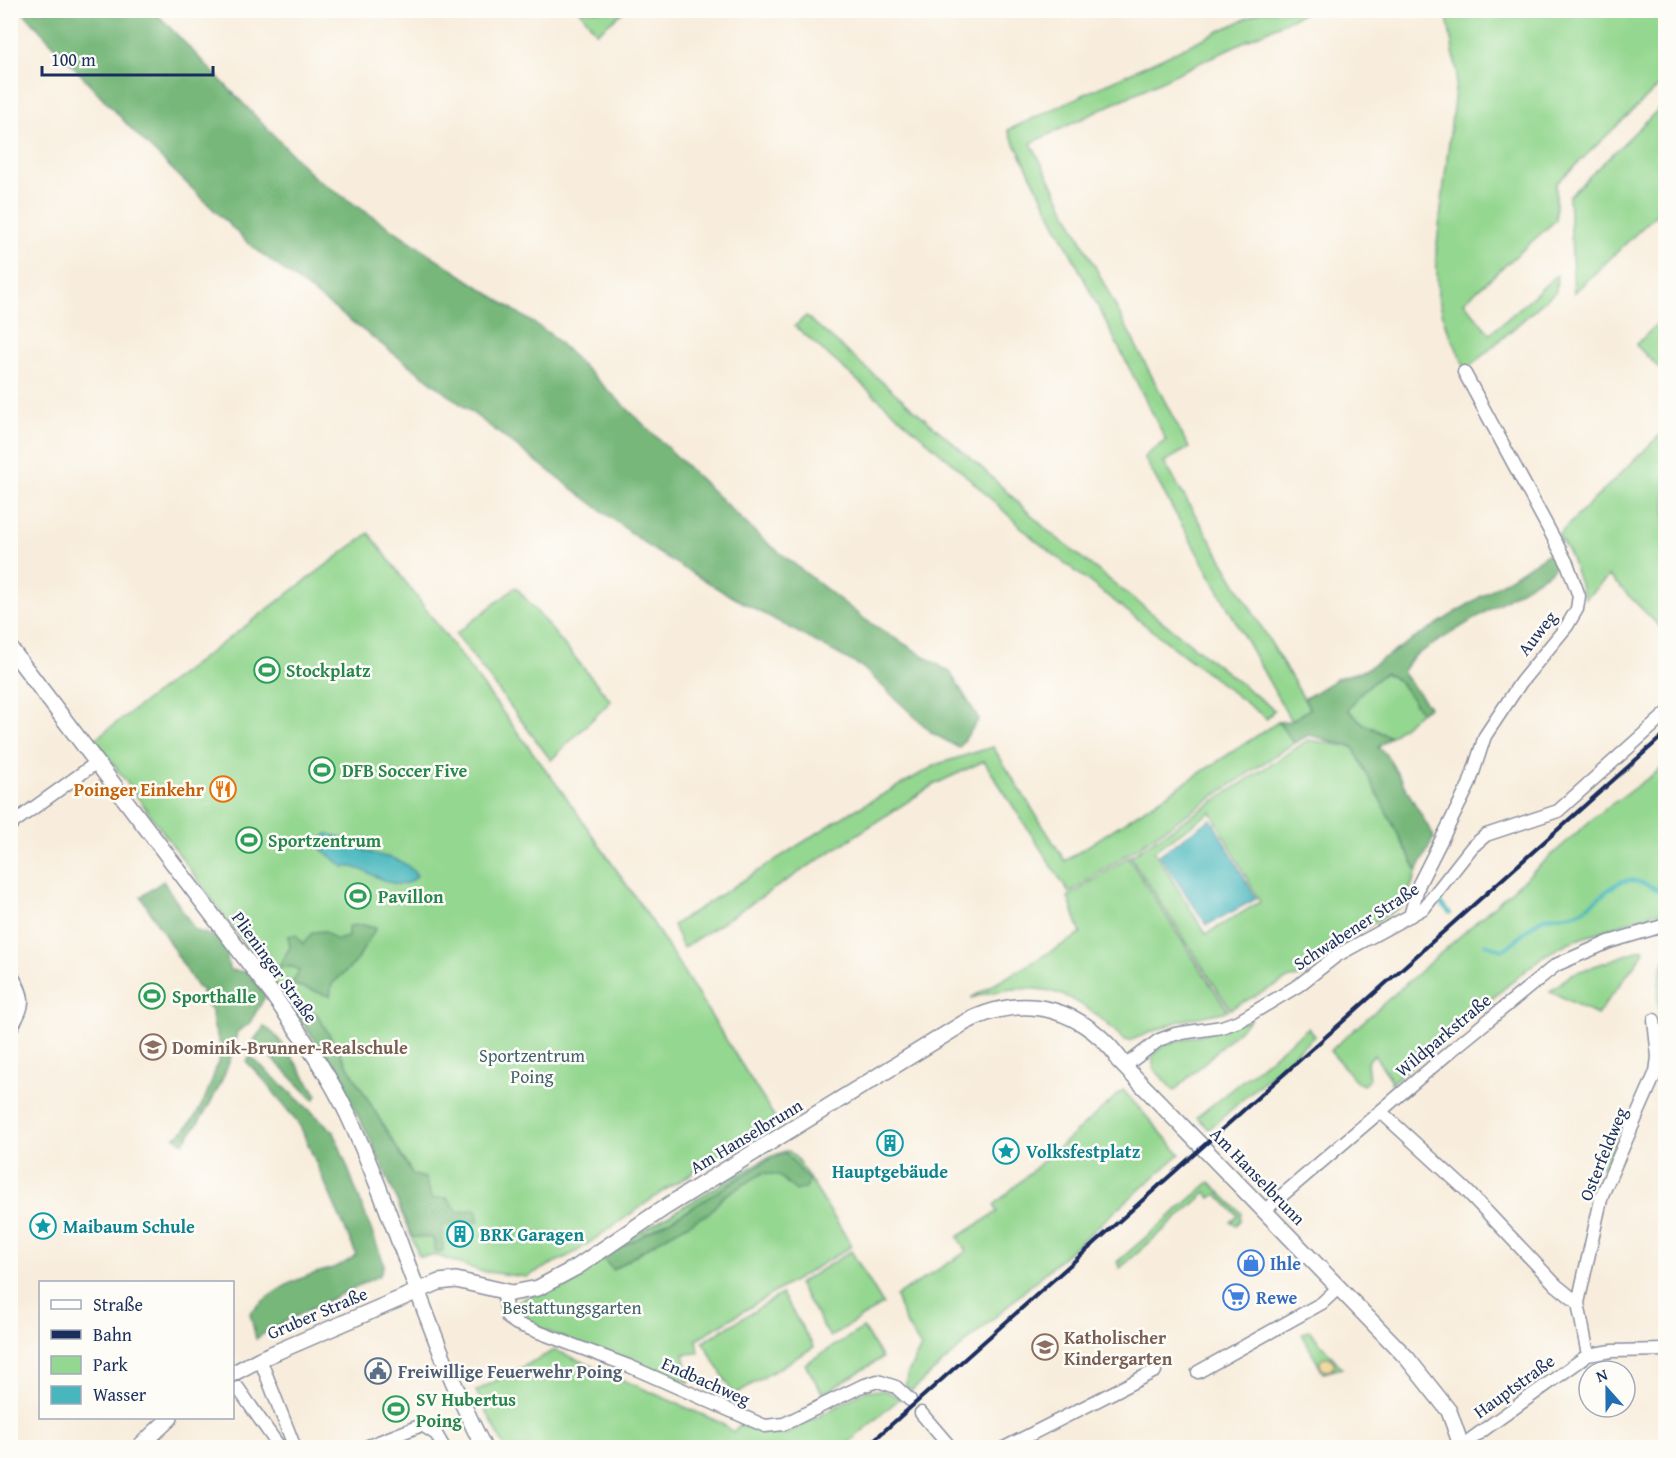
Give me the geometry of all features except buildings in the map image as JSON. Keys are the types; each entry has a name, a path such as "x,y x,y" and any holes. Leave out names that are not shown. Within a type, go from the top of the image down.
{"street":[{"name":"Auweg","path":"1410,916 1419,884 1469,785 1485,736 1521,681 1567,626 1577,609 1579,596 1567,563 1464,372"},
{"name":"Plieninger Straße","path":"10,648 273,995 313,1052 352,1123 452,1378 484,1448"},
{"name":"Schwabener Straße","path":"1125,1066 1159,1040 1175,1034 1222,1027 1241,1020 1299,985 1336,956 1424,908 1472,848 1486,835 1558,811 1665,714"},
{"path":"10,825 16,815 96,763"},
{"name":"Wildparkstraße","path":"1265,1210 1556,964 1578,954 1665,925"},
{"path":"10,973 22,990 23,1006 10,1030"},
{"name":"Am Hanselbrunn","path":"418,1290 439,1282 456,1280 502,1292 526,1292 538,1288 577,1267 677,1200 981,1014 1001,1008 1033,1006 1062,1014 1110,1044 1125,1066 1407,1358 1439,1396 1456,1427 1463,1448"},
{"name":"Osterfeldweg","path":"1578,1303 1602,1195 1656,1072 1658,1057 1654,1020"},
{"path":"1381,1112 1466,1190 1556,1285 1578,1303 1588,1355 1612,1351 1665,1350"},
{"path":"1198,1372 1322,1303 1338,1288"},
{"name":"Gruber Straße","path":"235,1381 260,1359 418,1290"},
{"name":"Endbachweg","path":"502,1292 508,1318 517,1324 629,1366 765,1426 784,1424 862,1386 878,1381 896,1387 910,1400"},
{"name":"Hauptstraße","path":"1463,1448 1471,1439 1588,1355"},
{"path":"235,1381 280,1447 293,1444 260,1359"},
{"path":"1004,1448 1155,1371"},
{"path":"921,1413 951,1448"},
{"path":"138,1448 169,1419"},
{"path":"363,1448 422,1425 436,1434 444,1448"}],"green space":[{"path":"22,11 154,11 315,178 550,334 760,537 867,621 950,672 979,719 959,748 932,733 862,667 722,591 655,551 249,244 138,136"},
{"path":"580,11 624,11 597,33"},
{"path":"1262,11 1308,11 1031,143 1189,448 1164,462 1310,709 1291,721 1144,457 1166,440 1008,130"},
{"path":"1446,11 1665,11 1665,80 1556,184 1556,220 1464,302 1490,334 1557,275 1556,291 1466,370 1445,323 1438,296 1436,253 1457,73"},
{"path":"1665,103 1665,206 1574,293 1569,196"},
{"path":"806,316 982,468 1048,531 1274,710 1267,719 1035,540 960,470 795,326"},
{"path":"1661,320 1665,324 1665,374 1636,345"},
{"path":"1665,430 1665,632 1609,576 1585,599 1570,555 1558,535"},
{"name":"Sportzentrum Poing","path":"369,533 566,797 651,920 777,1121 665,1190 576,1252 526,1277 480,1271 438,1256 419,1256 380,1158 325,1054 95,739"},
{"path":"1554,550 1560,561 1550,572 1414,656 1402,672 1429,707 1421,712 1399,681 1385,673 1362,691 1348,710 1364,724 1390,737 1378,748 1386,754 1434,837 1417,871 1353,747 1309,735 1294,743 1278,722 1291,721 1310,709 1304,699 1338,678 1365,670"},
{"path":"516,587 611,701 551,760 456,634"},
{"path":"1385,673 1399,681 1421,712 1390,737 1364,724 1348,710 1362,691"},
{"path":"1278,722 1294,743 1069,893 984,761 933,785 683,948 673,925 846,815 938,764 993,747 1065,861"},
{"path":"1308,740 1353,747 1417,871 1404,905 1319,955 1321,962 1300,977 1290,978 1230,1009 1130,856","holes":["1211,812 1260,902 1206,934 1154,851"]},
{"path":"1665,766 1665,922 1658,912 1570,942 1543,956 1391,1083 1389,1076 1374,1055 1367,1062 1369,1080 1363,1085 1357,1082 1330,1051 1598,814"},
{"path":"1128,857 1228,1011 1179,1021 1129,1041 1123,1039 1088,1009 1054,992 1016,989 971,998 1081,934 1068,897"},
{"path":"163,881 195,930 225,941 230,970 247,972 266,995 249,1024 237,1032 229,1062 217,1091 183,1143 175,1137 192,1120 205,1098 222,1049 213,1025 212,1011 200,997 203,990 197,987 141,897"},
{"path":"363,925 376,928 355,963 332,984 330,996 291,984 299,971 293,967 279,967 290,947 288,936 296,935 303,944 313,932 324,931 337,940 348,937 348,926"},
{"path":"1643,949 1644,952 1597,1015 1550,991 1572,974"},
{"path":"1665,957 1665,1033 1659,1015 1658,995"},
{"path":"305,1008 317,1014 413,1175 425,1178 432,1198 447,1198 458,1212 476,1209 479,1222 467,1221 443,1226 443,1251 435,1252 433,1238 412,1237 362,1123 332,1068 298,1016"},
{"path":"1251,1019 1174,1091 1154,1069 1152,1056 1163,1046"},
{"path":"264,1027 277,1038 292,1058 317,1095 314,1100 254,1040"},
{"path":"1308,1028 1315,1036 1209,1129 1197,1117"},
{"path":"250,1056 334,1132 384,1264 380,1275 272,1328 256,1339 250,1313 262,1302 290,1283 339,1266 356,1254 300,1126 247,1062"},
{"path":"1123,1090 1180,1154 912,1390 905,1387 907,1375 921,1347 905,1322 896,1296 966,1252 958,1237 997,1212 994,1205"},
{"path":"1610,1140 1615,1143 1604,1168 1595,1160"},
{"name":"Bestattungsgarten","path":"789,1151 797,1159 852,1246 697,1339 699,1353 684,1354 690,1382 671,1379 521,1322 513,1315 512,1306 515,1303 541,1292 739,1174"},
{"path":"786,1153 809,1181 806,1188 796,1191 778,1175 763,1173 724,1196 709,1213 653,1244 613,1270 602,1258 688,1210 768,1160"},
{"path":"1210,1182 1241,1213 1236,1225 1231,1222 1238,1216 1217,1194 1211,1198 1206,1193 1120,1268 1117,1262"},
{"path":"851,1251 883,1304 830,1337 798,1284"},
{"path":"782,1294 814,1347 734,1395 703,1342"},
{"path":"863,1328 882,1358 823,1394 805,1364"},
{"path":"1309,1330 1342,1368 1323,1373 1302,1334"},
{"path":"555,1350 721,1423 733,1432 742,1423 763,1432 786,1434 867,1390 886,1391 900,1398 844,1447 505,1448 476,1391"}],"sand":[{"path":"1327,1357 1332,1359 1334,1364 1332,1369 1327,1371 1322,1369 1320,1364 1322,1359"}],"water":[{"path":"1211,819 1256,899 1207,925 1159,855"},
{"path":"327,834 342,838 370,853 398,860 411,868 417,876 409,882 391,883 363,871 344,867 321,849 319,843"}],"waterway":[{"path":"1486,944 1502,950 1543,918 1577,913 1612,887 1627,880 1637,881 1666,894"},
{"path":"1437,900 1450,913"}],"railway":[{"path":"865,1448 1666,733"}],"place":[{"name":"Stockplatz","path":"267,670"},
{"name":"DFB Soccer Five","path":"322,770"},
{"name":"Poinger Einkehr","path":"223,789"},
{"name":"Sportzentrum","path":"249,840"},
{"name":"Pavillon","path":"358,896"},
{"name":"Sporthalle","path":"152,996"},
{"name":"Dominik-Brunner-Realschule","path":"153,1047"},
{"name":"Hauptgebäude","path":"890,1143"},
{"name":"Volksfestplatz","path":"1006,1151"},
{"name":"Maibaum Schule","path":"43,1226"},
{"name":"BRK Garagen","path":"460,1234"},
{"name":"Ihle","path":"1251,1263"},
{"name":"Rewe","path":"1236,1297"},
{"name":"Katholischer Kindergarten","path":"1045,1347"},
{"name":"Freiwillige Feuerwehr Poing","path":"378,1371"},
{"name":"SV Hubertus Poing","path":"396,1409"}]}
